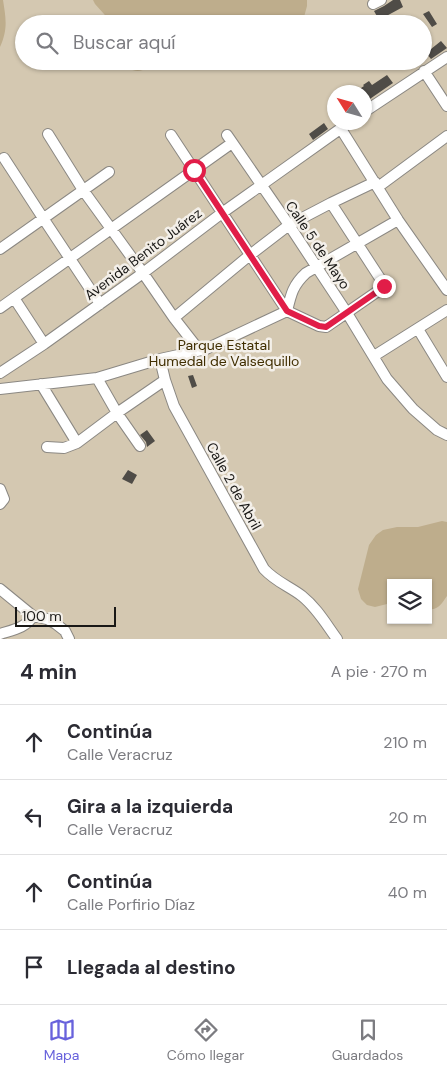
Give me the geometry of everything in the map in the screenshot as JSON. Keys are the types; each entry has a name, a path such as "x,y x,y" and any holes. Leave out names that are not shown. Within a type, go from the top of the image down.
{"street":[{"path":"432,67 447,57"},
{"path":"372,107 427,70"},
{"path":"424,72 447,106"},
{"name":"Avenida Benito Juárez","path":"1,368 44,344 222,213 340,130"},
{"path":"342,130 398,220 447,290"},
{"path":"48,134 110,229 199,350"},
{"path":"171,134 287,311 323,327 347,313 384,286 331,203"},
{"path":"174,318 289,225 331,203 377,185 447,136"},
{"name":"Calle 5 de Mayo","path":"194,170 229,139 347,313 387,379 404,399 437,430 447,435"},
{"path":"4,158 100,304"},
{"path":"0,308 194,170"},
{"path":"0,249 109,172"},
{"path":"0,389 97,378 160,359 206,349 287,311 293,289 306,273 398,220"},
{"path":"14,298 44,344"},
{"path":"374,356 447,310"},
{"path":"418,329 447,377"},
{"name":"Calle 2 de Abril","path":"160,359 174,406 264,569 272,577 301,595 312,605 337,639"},
{"path":"97,378 117,413 140,446"},
{"path":"47,447 64,448 77,443 165,380"},
{"path":"41,384 77,443"},
{"path":"0,489 4,499 0,504"},
{"path":"0,589 33,616 47,619 56,624 65,632 69,639"},
{"path":"0,634 25,625 30,622 33,616"}],"green space":[{"name":"Parque Estatal Humedal de Valsequillo","path":"0,0 447,0 447,639 0,639"}],"shaded area":[{"path":"0,0 3,0 6,24 0,47"},
{"path":"93,0 307,0 305,15 105,15"},
{"path":"442,521 447,522 447,596 437,608 432,609 432,579 387,579 387,604 375,607 367,605 361,599 358,589 369,545 376,535 383,530 397,527 418,527"}],"building":[{"path":"393,0 400,0 403,7 388,15 376,15 374,11"},
{"path":"429,11 431,15 424,15"},
{"path":"432,16 437,24 432,27"},
{"path":"441,41 447,48 432,58 432,48"},
{"path":"387,75 393,83 372,97 372,85"},
{"path":"369,81 372,85 363,85"},
{"path":"324,123 327,128 327,130 313,140 309,134"},
{"path":"193,375 197,386 192,388 188,376"},
{"path":"147,430 155,441 147,447 146,442 140,435"},
{"path":"128,470 137,475 132,484 122,479"}],"route":[{"path":"194,170 287,311 319,326 326,327 384,286"}]}
